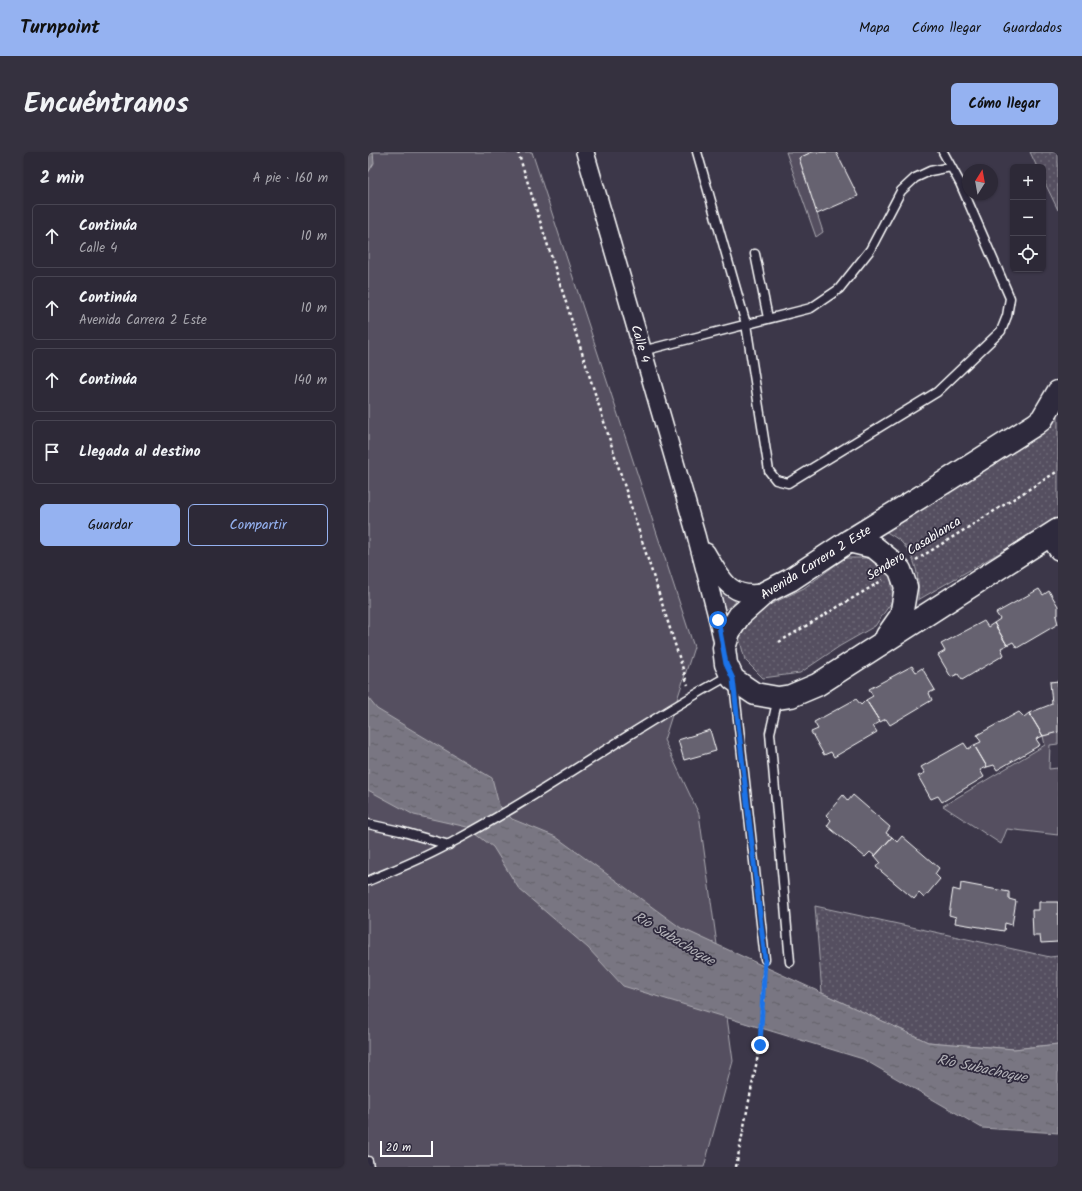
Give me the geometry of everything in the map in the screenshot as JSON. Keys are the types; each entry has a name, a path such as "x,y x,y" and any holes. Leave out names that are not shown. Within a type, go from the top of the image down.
{"street":[{"name":"Calle 4","path":"584,152 696,535 724,648"},
{"name":"Avenida Carrera 2 Este","path":"732,677 726,664 724,648 729,632 739,616 766,592 790,580 849,541 1036,424 1042,419 1058,392"},
{"name":"Calle 4","path":"696,535 723,580 732,588 742,594 754,595 766,592"},
{"path":"732,677 755,694 778,698 791,696 817,685 883,642 1055,539"},
{"path":"849,541 874,547 900,570 906,587 901,616 883,642"}],"lane":[{"path":"697,152 746,324 769,471 776,480 788,483 937,392 1001,331 1007,316 1010,298 960,183 943,152"},
{"path":"642,351 811,308 840,289 870,250 901,191 915,178 930,171 951,167"},
{"path":"755,254 768,318"},
{"path":"368,881 460,839 691,696 732,677 765,959"},
{"path":"778,698 770,733 790,962"},
{"path":"368,824 400,831 449,845"},
{"path":"368,1161 369,1167"}],"path":[{"path":"518,152 691,696"},
{"name":"Sendero Casablanca","path":"779,642 900,570 1058,471"},
{"path":"736,1167 760,1045 765,959"}],"shaded area":[{"path":"368,152 532,152 694,647 664,740 699,814 733,1061 704,1167 368,1167"},
{"path":"786,152 812,152 799,158 823,232 816,237"},
{"path":"1030,152 1058,152 1058,210 1046,185 1046,164 1036,164"},
{"path":"1058,416 1058,519 918,600 918,578 912,557 901,542 885,531 1054,421"},
{"path":"845,558 871,558 891,576 893,600 875,626 840,646 800,673 763,678 745,660 739,637 757,611 804,588"},
{"path":"719,588 736,602 725,610"},
{"path":"1058,732 1058,744 1050,745 1049,769 1058,768 1058,835 1007,829 1001,844 943,806 1045,745 1043,736"},
{"path":"815,906 1050,957 1058,956 1058,1044 1014,1049 928,1042 822,993"}],"water":[{"path":"368,152 373,152 374,163 368,173"},
{"name":"Río Subachoque","path":"368,698 377,709 492,778 499,805 512,819 556,837 681,928 928,1042 1014,1049 1058,1044 1058,1133 982,1128 863,1059 623,986 588,948 519,889 493,847 467,827 414,815 368,790"}],"building":[{"path":"812,152 836,152 858,196 817,214 799,158"},
{"path":"1039,589 1043,595 1049,591 1058,606 1058,615 1056,616 1058,624 1017,648 1013,642 1007,645 994,623 1000,619 996,613"},
{"path":"984,621 988,627 994,623 1007,645 1001,648 1004,655 962,680 958,674 951,677 938,655 945,651 941,644"},
{"path":"912,666 916,672 922,668 935,690 929,693 932,700 890,725 886,719 880,722 866,700 873,696 869,689"},
{"path":"1058,681 1058,732 1043,736 1029,713 1052,704 1050,682"},
{"path":"856,699 861,705 866,700 880,722 873,726 877,732 834,757 831,752 824,755 811,732 818,729 814,722"},
{"path":"1019,712 1024,717 1029,713 1043,736 1036,739 1040,745 997,770 994,765 987,767 974,745 981,742 977,735"},
{"path":"710,730 716,751 684,760 678,740"},
{"path":"964,743 968,749 974,745 987,767 980,770 984,777 942,802 938,796 931,799 918,776 925,773 921,767"},
{"path":"843,795 848,801 853,795 890,827 886,833 892,837 875,856 870,852 865,857 827,826 831,820 826,815"},
{"path":"902,836 939,868 935,874 940,879 924,898 919,893 914,899 876,867 880,862 875,856 892,837 897,842"},
{"path":"961,883 1009,892 1009,899 1016,901 1012,925 1005,923 1004,931 955,923 956,917 949,915 953,889 960,891"},
{"path":"1039,902 1058,902 1058,942 1041,943 1040,936 1033,936 1032,910 1039,910"}],"route":[{"path":"718,620 726,664 733,679 737,705 765,959 760,1045"}]}
